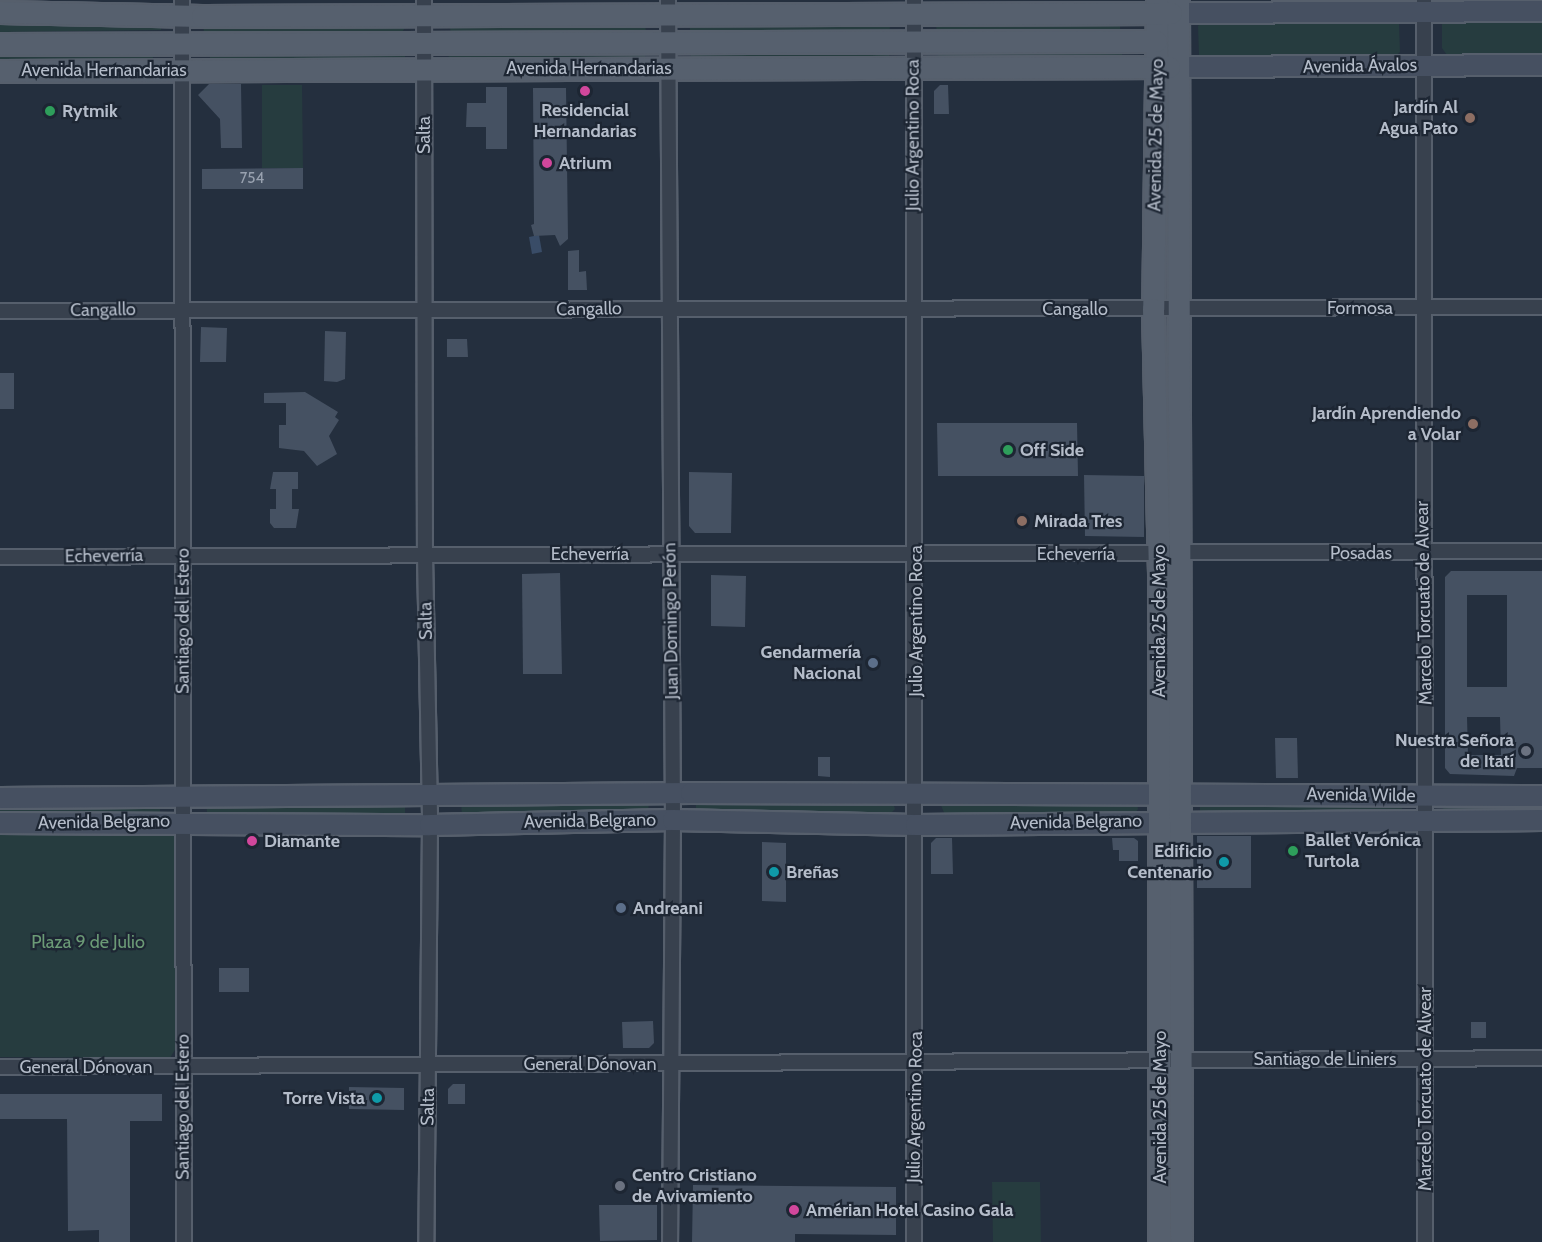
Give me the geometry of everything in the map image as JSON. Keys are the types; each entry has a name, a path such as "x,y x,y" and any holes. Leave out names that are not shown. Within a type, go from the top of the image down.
{"main road":[{"path":"0,12 29,6 914,8 1424,6 1542,11"},
{"name":"Avenida 25 de Mayo","path":"1168,7 1156,41 1153,309 1158,554 1159,794 1170,821"},
{"name":"Avenida 25 de Mayo","path":"1168,7 1179,67 1180,793 1170,821 1171,1061 1181,1242"},
{"name":"Avenida Hernandarias","path":"0,36 27,42"},
{"name":"Avenida Hernandarias","path":"0,44 27,42 180,44 668,40 1156,41"},
{"name":"Avenida Hernandarias","path":"0,70 915,65 1179,67"},
{"name":"Avenida Ávalos","path":"1179,67 1542,65"},
{"name":"Avenida Belgrano","path":"0,798 183,795 1180,793"},
{"name":"Avenida Wilde","path":"1180,793 1542,796"},
{"name":"Avenida Belgrano","path":"0,823 184,821 430,825 674,820 916,825 1170,821"},
{"name":"Avenida Wilde","path":"1170,821 1542,820"},
{"name":"Avenida 25 de Mayo","path":"1159,1242 1171,1061"}],"street":[{"name":"Marcelo Torcuato de Alvear","path":"1424,6 1422,308 1426,796 1425,1242"},
{"name":"Juan Domingo Perón","path":"668,7 672,308 670,553 674,820 670,1242"},
{"name":"Santiago del Estero","path":"182,8 179,69 184,308 182,1066 184,1242"},
{"name":"Salta","path":"424,8 426,310 424,555 430,825 426,1242"},
{"name":"Julio Argentino Roca","path":"914,8 913,309 916,554 914,1242"},
{"name":"Formosa","path":"1178,308 1542,307"},
{"name":"Cangallo","path":"0,311 184,308 426,310 1178,308"},
{"name":"Posadas","path":"1180,554 1542,552"},
{"name":"Echeverría","path":"0,557 670,553 1180,554"},
{"name":"Santiago de Liniers","path":"1171,1061 1542,1058"},
{"name":"General Dónovan","path":"0,1067 1171,1061"}],"green space":[{"path":"1542,17 1542,59 1449,58 1442,48 1442,24 1448,18"},
{"path":"1120,18 1120,31 937,32 935,20"},
{"path":"1392,18 1399,24 1400,52 1392,59 1205,59 1199,55 1198,26 1205,20"},
{"path":"0,19 161,24 161,30 0,32"},
{"path":"690,19 891,21 889,33 690,33"},
{"path":"203,21 403,23 406,26 401,34 204,34"},
{"path":"645,21 646,33 451,34 449,22"},
{"path":"939,46 1122,49 1122,60 938,59"},
{"path":"0,47 155,50 152,61 0,60"},
{"path":"645,47 645,60 449,61 448,49"},
{"path":"889,47 889,58 691,61 691,48"},
{"path":"210,49 405,51 405,58 210,61"},
{"path":"262,85 302,85 303,168 262,168"},
{"path":"1165,92 1171,93 1169,284 1166,284"},
{"path":"1168,330 1170,333 1169,532 1166,531"},
{"path":"405,800 405,816 212,816 207,812 206,803"},
{"path":"696,800 893,803 895,809 891,813 696,813"},
{"path":"1542,800 1542,814 1446,814 1443,810 1444,804"},
{"path":"160,801 160,816 0,819 0,803"},
{"path":"461,801 649,802 648,813 462,818"},
{"path":"1402,802 1402,809 1398,813 1207,814 1200,812 1200,803"},
{"path":"940,803 1137,804 1138,809 1134,815 945,815"},
{"name":"Plaza 9 de Julio","path":"165,827 175,835 176,1048 170,1058 0,1057 0,830"},
{"path":"992,1182 1040,1182 1041,1242 993,1242"}],"water":[{"path":"539,235 542,252 532,254 529,237"}],"building":[{"path":"209,84 241,84 242,148 221,148 220,119 198,95"},
{"path":"940,85 948,85 949,114 934,114 934,91"},
{"path":"486,87 507,87 507,149 486,149 486,127 466,127 467,103 486,103"},
{"path":"533,88 566,88 568,239 560,246 555,235 534,236 531,225 534,224"},
{"path":"303,168 303,189 202,189 202,169"},
{"path":"579,250 579,272 586,271 587,290 568,290 568,251"},
{"path":"201,327 227,328 226,362 200,362"},
{"path":"325,331 346,332 345,379 337,382 324,381"},
{"path":"447,339 467,339 468,357 447,357"},
{"path":"0,373 14,373 14,409 0,409"},
{"path":"305,392 338,412 335,417 339,420 329,436 337,454 317,466 304,451 279,448 279,425 286,425 286,403 264,403 264,393"},
{"name":"Off Side","path":"937,423 1077,423 1078,476 938,476"},
{"path":"273,472 298,472 298,489 292,489 292,509 299,509 296,528 274,528 270,523 270,509 276,509 276,489 270,489"},
{"path":"689,472 732,473 731,533 695,533 689,526"},
{"path":"1084,475 1144,476 1144,537 1085,536"},
{"path":"1451,571 1542,571 1542,768 1517,768 1514,776 1450,774 1445,768 1445,577","holes":["1467,595 1507,595 1507,687 1467,687","1467,717 1500,717 1501,755 1468,755"]},
{"path":"560,573 562,674 523,674 522,574"},
{"path":"711,575 746,576 745,627 711,626"},
{"path":"1275,738 1297,738 1298,778 1276,778"},
{"path":"818,757 830,757 830,777 818,776"},
{"name":"Edificio Centenario","path":"1197,836 1251,836 1251,888 1197,888"},
{"path":"936,838 952,838 953,874 931,874 931,843"},
{"path":"1112,838 1134,838 1138,841 1138,861 1119,861 1119,850 1113,850"},
{"name":"Breñas","path":"762,842 786,843 786,902 762,901"},
{"path":"219,968 249,968 249,992 219,992"},
{"path":"653,1021 654,1043 649,1048 623,1048 622,1022"},
{"path":"1471,1022 1486,1022 1486,1038 1471,1038"},
{"path":"453,1084 465,1084 465,1104 448,1104 448,1089"},
{"name":"Torre Vista","path":"349,1087 404,1088 404,1110 349,1109"},
{"path":"0,1094 162,1094 162,1121 130,1121 130,1242 99,1242 99,1230 68,1231 67,1119 0,1119"},
{"name":"Amérian Hotel Casino Gala","path":"693,1185 896,1187 896,1235 795,1234 795,1242 692,1242"},
{"path":"599,1205 657,1205 657,1240 600,1241"}],"place":[{"name":"Residencial Hernandarias","path":"585,91"},
{"name":"Rytmik","path":"50,111"},
{"name":"Jardín Al Agua Pato","path":"1470,118"},
{"name":"Atrium","path":"547,163"},
{"name":"Jardín Aprendiendo a Volar","path":"1473,424"},
{"name":"Off Side","path":"1008,450"},
{"name":"Mirada Tres","path":"1022,521"},
{"name":"Gendarmería Nacional","path":"873,663"},
{"name":"Nuestra Señora de Itatí","path":"1526,751"},
{"name":"Diamante","path":"252,841"},
{"name":"Ballet Verónica Turtola","path":"1293,851"},
{"name":"Edificio Centenario","path":"1224,862"},
{"name":"Breñas","path":"774,872"},
{"name":"Andreani","path":"621,908"},
{"name":"Torre Vista","path":"377,1098"},
{"name":"Centro Cristiano de Avivamiento","path":"620,1186"},
{"name":"Amérian Hotel Casino Gala","path":"794,1210"}]}
